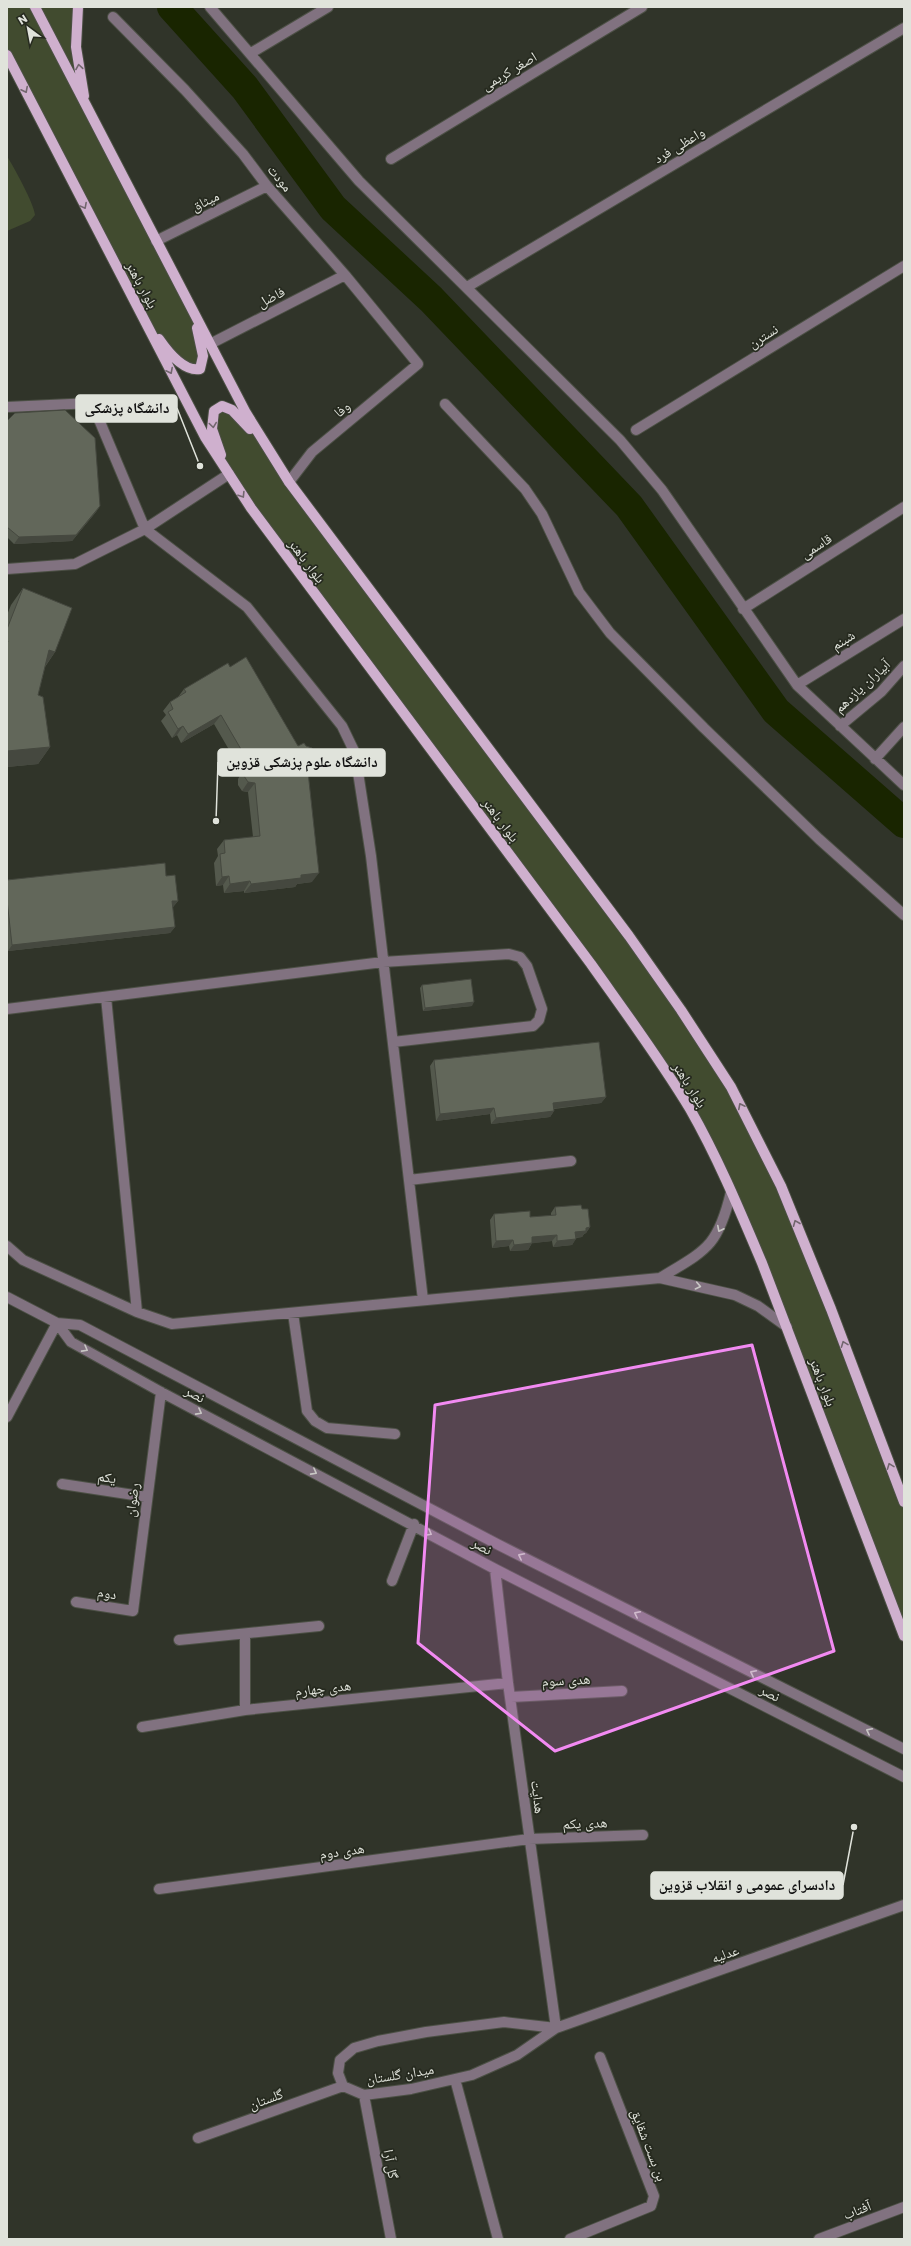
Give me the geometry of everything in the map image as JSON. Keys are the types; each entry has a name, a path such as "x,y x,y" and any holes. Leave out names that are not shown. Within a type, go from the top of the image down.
{"main road":[{"path":"36,7 246,413 289,482 629,936 681,1010 731,1087 781,1186 831,1309 904,1502"},
{"path":"78,7 76,47 86,106"},
{"name":"بلوار باهنر","path":"7,55 205,437 250,508 642,1036 690,1110 731,1192 787,1327 904,1636"},
{"path":"143,317 162,343 179,361 193,371 200,369 202,364 201,345 185,296"},
{"path":"231,477 212,429 214,411 222,406 232,410 272,454"}],"street":[{"path":"210,7 251,53 359,181 620,440 662,490 797,686 904,785"},
{"path":"251,53 328,7"},
{"name":"اصغر کریمی","path":"391,159 642,7"},
{"name":"مودت","path":"113,17 227,137 267,186 345,275 418,364"},
{"name":"واعظی فرد","path":"467,287 904,28"},
{"name":"میثاق","path":"156,241 267,186"},
{"name":"نسترن","path":"636,430 904,266"},
{"name":"فاضل","path":"210,344 345,275"},
{"name":"وفا","path":"289,482 312,452 418,364"},
{"path":"7,407 92,403 145,529 247,608 342,726 355,753 371,856 423,1300"},
{"path":"445,404 525,489 542,514 579,592 610,633 704,728 819,839 904,915"},
{"path":"7,569 75,564 145,529 231,477"},
{"name":"قاسمی","path":"743,609 904,507"},
{"name":"شبنم","path":"797,686 904,619"},
{"name":"آبیاران یازدهم","path":"840,726 881,692 904,666"},
{"path":"875,759 904,727"},
{"path":"7,1009 383,962 509,954 520,957 527,966 542,1009 539,1020 533,1026 393,1042"},
{"path":"106,997 137,1312"},
{"path":"409,1180 571,1161"},
{"path":"660,1278 710,1245 719,1232 731,1192"},
{"path":"7,1246 23,1260 137,1312 172,1324 660,1278 735,1295 758,1306 787,1327"},
{"name":"نصر","path":"7,1297 57,1323 80,1325 497,1544 904,1749"},
{"path":"293,1312 307,1411 315,1421 327,1428 395,1434"},
{"path":"7,1418 57,1323"},
{"name":"نصر","path":"57,1323 71,1342 161,1392 414,1524 495,1569 904,1777"},
{"name":"رضوان","path":"133,1611 161,1392"},
{"name":"یکم","path":"62,1484 147,1497"},
{"path":"392,1581 414,1524"},
{"name":"هدایت","path":"495,1569 508,1683 556,2028"},
{"name":"دوم","path":"76,1602 133,1611"},
{"path":"178,1640 245,1635 319,1626"},
{"path":"245,1635 245,1710"},
{"name":"هدی چهارم","path":"142,1727 245,1710 508,1683"},
{"name":"هدی سوم","path":"511,1697 622,1691"},
{"name":"هدی یکم","path":"529,1840 643,1835"},
{"name":"هدی دوم","path":"160,1889 529,1840"},
{"name":"عدلیه","path":"556,2028 904,1905"},
{"path":"343,2086 338,2073 340,2060 354,2048 426,2032 504,2022 556,2028"},
{"name":"میدان گلستان","path":"343,2086 364,2095 411,2089 455,2079 472,2074 517,2055 556,2028"},
{"name":"بن بست شقایق","path":"570,2239 651,2206 654,2196 600,2057"},
{"path":"455,2079 498,2239"},
{"name":"گلستان","path":"198,2138 343,2086"},
{"name":"گل آرا","path":"364,2095 391,2239"},
{"name":"آفتاب","path":"819,2239 904,2207"}],"highlighted area":[{"path":"752,1345 834,1651 555,1751 418,1643 435,1405"}],"green space":[{"path":"7,7 78,7 76,17 86,106 185,296 199,335 203,356 193,371 162,343 7,53"},
{"path":"7,156 28,194 35,215 30,221 7,231"},
{"path":"232,410 272,454 629,936 731,1087 781,1186 904,1502 904,1636 787,1327 690,1110 642,1036 251,508 220,451 214,411"}],"building":[{"path":"65,410 95,438 100,506 76,535 19,537 7,527 7,421 15,413"},
{"path":"23,588 72,608 55,652 49,650 38,695 43,697 50,747 7,751 7,629"},
{"path":"246,657 298,746 304,743 306,746 312,748 316,754 316,761 312,767 313,772 308,772 319,873 301,875 301,878 251,884 250,881 230,884 229,876 222,877 220,854 225,853 224,840 260,836 255,783 248,782 244,776 244,770 249,763 221,715 188,734 183,726 178,729 168,712 173,709 170,702 186,692 184,689 228,663 230,667"},
{"path":"165,863 166,876 175,875 178,901 172,901 175,927 12,945 7,900 7,880"},
{"path":"471,979 474,1002 425,1008 422,985"},
{"path":"599,1042 606,1097 553,1103 554,1111 496,1118 494,1108 440,1114 434,1060"},
{"path":"581,1205 582,1209 588,1209 590,1227 586,1228 586,1231 575,1232 576,1239 557,1241 557,1235 532,1237 532,1243 514,1245 513,1240 496,1241 494,1214 530,1211 530,1217 556,1215 555,1207"}],"waterway":[{"path":"172,7 245,88 333,208 431,299 629,506 776,711 904,823"}],"place":[{"name":"دانشگاه پزشکی","path":"200,466"},
{"name":"دانشگاه علوم پزشکی قزوین","path":"216,821"},
{"name":"دادسرای عمومی و انقلاب قزوین","path":"854,1827"}]}
